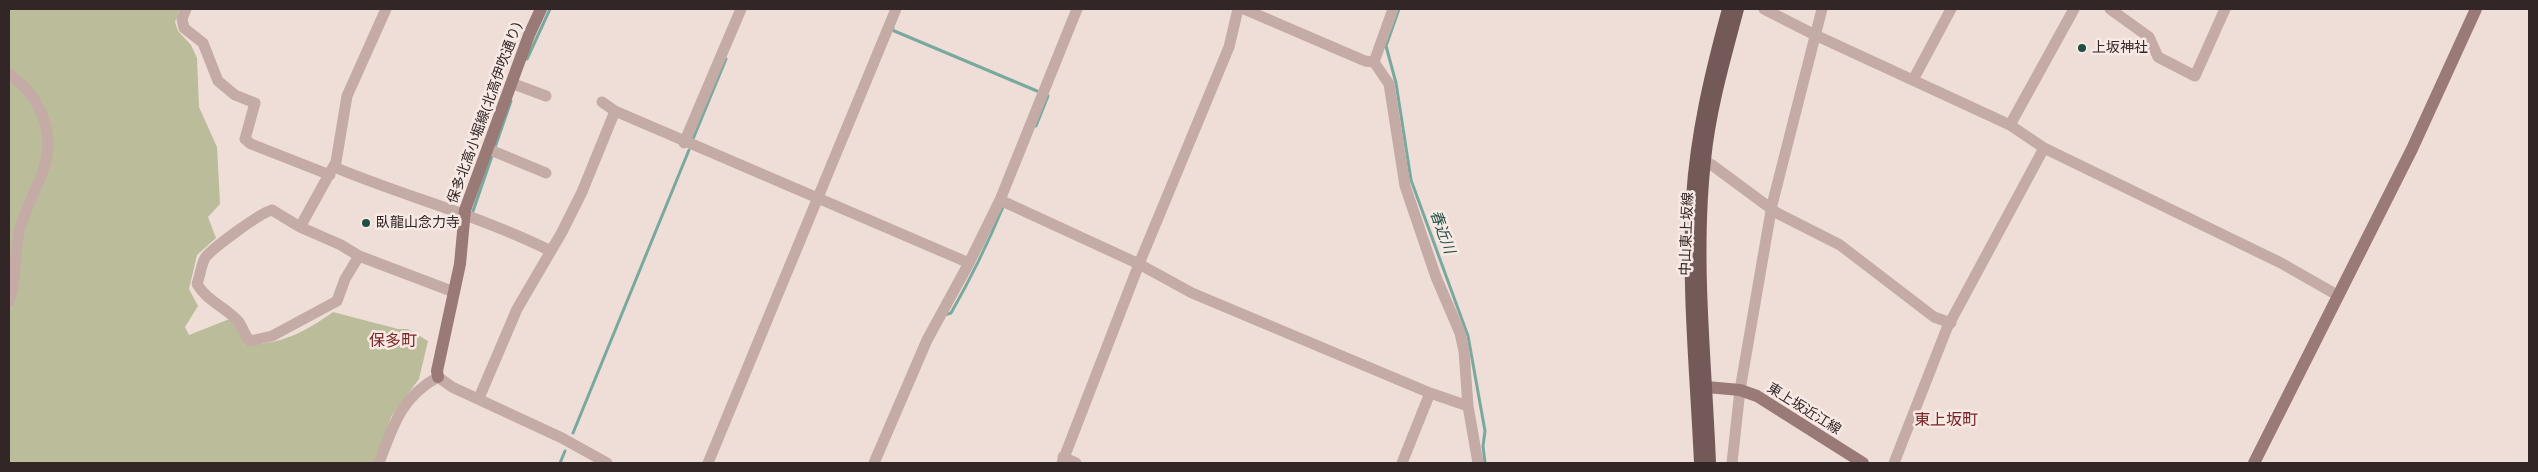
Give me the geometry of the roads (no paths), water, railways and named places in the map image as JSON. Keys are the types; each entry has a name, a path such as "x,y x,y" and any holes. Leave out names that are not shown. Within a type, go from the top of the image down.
{"main road":[{"name":"中山東上坂線","path":"1700,463 1701,121 1728,9"},
{"name":"中山東上坂線","path":"1700,159 1738,9"},
{"name":"中山東上坂線","path":"1701,386 1710,463"}],"street":[{"path":"186,9 182,19 184,28 203,43 218,80 235,95 255,103 245,139 250,144 464,214 520,235 551,251"},
{"path":"300,227 332,171 348,96 386,9"},
{"name":"保多北高小堀線(北高伊吹通り)","path":"435,378 450,291 460,264 464,214 493,150 511,83 541,9"},
{"path":"684,143 741,9"},
{"path":"708,463 896,9"},
{"path":"874,463 927,340 969,263 1000,200 1076,9"},
{"path":"1076,463 1063,460 1139,264 1222,63 1238,9"},
{"path":"1244,9 1365,62 1374,62"},
{"path":"1374,62 1393,9"},
{"path":"1764,9 1813,34 2010,125 2044,148 2281,263 2337,295"},
{"path":"1732,463 1740,390 1771,208 1813,34 1822,9"},
{"path":"1914,80 1950,9"},
{"path":"2010,125 2074,9"},
{"path":"2110,9 2149,37 2158,56 2195,76 2225,9"},
{"path":"2254,463 2412,149 2476,9"},
{"path":"1374,62 1389,84 1405,186 1436,276 1460,332 1464,351 1468,406 1478,463"},
{"path":"9,74 32,94 44,114 49,137 43,169 20,226 17,262 9,301"},
{"path":"511,83 546,96"},
{"path":"602,102 615,111 684,143 969,263"},
{"path":"479,398 517,309 551,251 582,192 615,111"},
{"path":"1894,463 1950,322 2044,148"},
{"path":"493,150 546,173"},
{"path":"1700,159 1771,208 1840,245 1934,317 1950,322"},
{"path":"1000,200 1139,264 1192,293 1430,393 1468,406"},
{"path":"359,256 345,280 337,301 272,336 250,341 243,333 238,321 202,292 197,284 206,257 251,220 272,210 300,227 341,245 359,256 450,291"},
{"path":"379,463 395,419 420,387 435,378 578,446 607,463"},
{"name":"東上坂近江線","path":"1701,386 1740,390 1758,396 1863,463"},
{"path":"1402,463 1430,393"}],"waterway":[{"path":"527,59 550,9"},
{"name":"春近川","path":"1399,9 1386,46 1396,83 1411,180 1468,336 1485,431 1483,446 1485,463"},
{"path":"893,28 892,30 1037,91"},
{"path":"693,139 726,59"},
{"path":"1036,126 1048,96"},
{"path":"472,214 511,101"},
{"path":"573,433 689,150"},
{"path":"944,315 951,313 979,260 1003,207"},
{"path":"560,463 565,451"}],"place":[{"name":"上坂神社","path":"2082,48"},
{"name":"臥龍山念力寺","path":"366,223"}],"district":[{"name":"保多町","path":"393,341"},
{"name":"東上坂町","path":"1946,420"}]}
